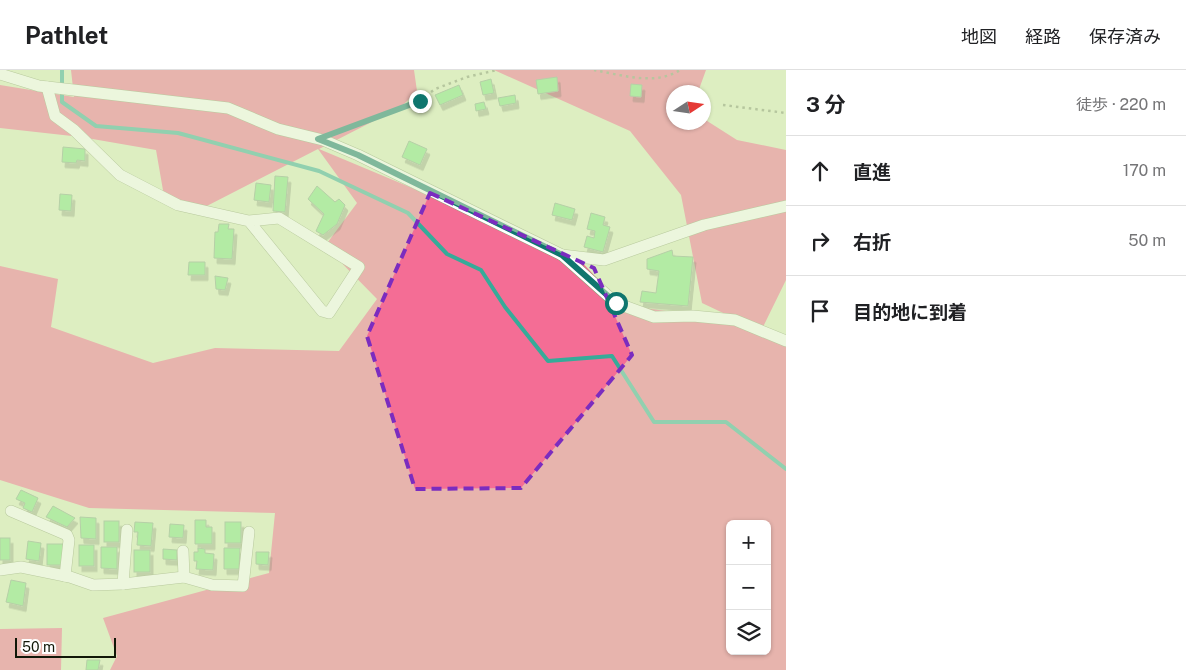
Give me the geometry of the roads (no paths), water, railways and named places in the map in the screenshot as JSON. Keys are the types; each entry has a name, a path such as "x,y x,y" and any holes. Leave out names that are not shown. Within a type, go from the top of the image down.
{"street":[{"path":"0,74 39,86 228,108 278,129 318,139 358,155 562,255 616,303 654,317 693,316 735,320 786,341"},
{"path":"47,87 55,116 74,130 120,175 178,205 249,221 279,218 359,267 328,313 322,311 249,221"},
{"path":"562,255 604,260 704,225 786,206"},
{"path":"12,510 67,535 69,540 65,576"},
{"path":"123,584 127,530"},
{"path":"0,570 21,567 65,576 93,585 123,584 184,577 212,585 243,586 249,532"},
{"path":"183,551 184,577"}],"waterway":[{"path":"62,70 62,102 96,126 178,133 319,171 408,213 447,254 481,270 505,307 548,361 612,356 654,422 726,422 786,469"}]}
